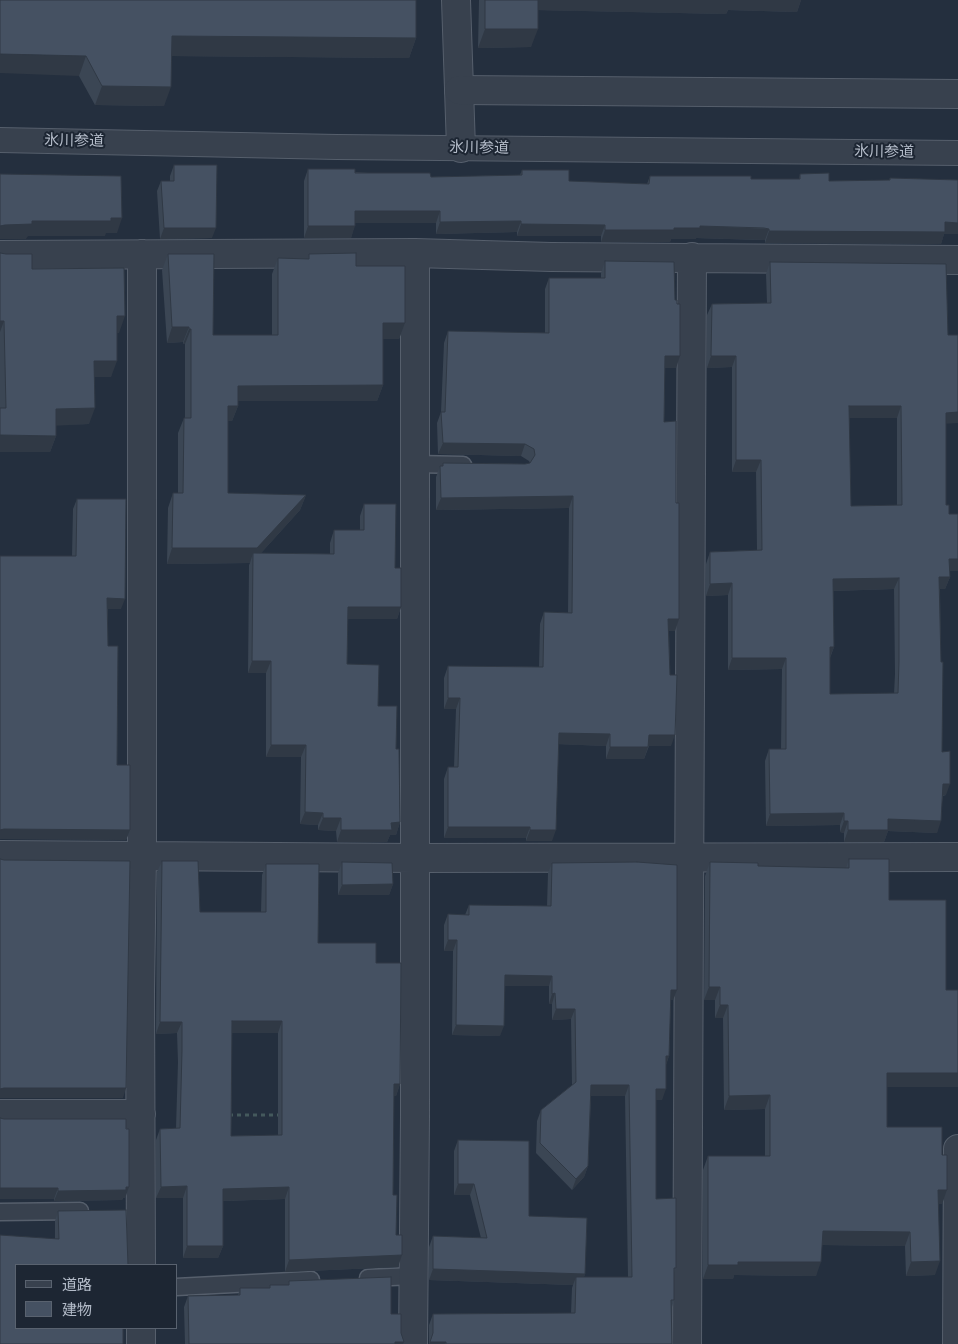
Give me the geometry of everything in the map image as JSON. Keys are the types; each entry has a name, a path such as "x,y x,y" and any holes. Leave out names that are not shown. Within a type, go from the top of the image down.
{"street":[{"path":"456,0 461,148"},
{"path":"459,90 958,94"},
{"name":"氷川参道","path":"0,140 461,148 958,153"},
{"path":"413,1344 415,1116 415,253"},
{"path":"0,255 415,253 958,260"},
{"path":"141,1264 132,1210 140,1114 142,254"},
{"path":"687,1344 692,256"},
{"path":"0,855 415,858 958,857"},
{"path":"0,1114 140,1114"},
{"path":"957,1344 958,1149"},
{"path":"141,1329 141,1344"}],"lane":[{"path":"415,464 482,465"},
{"path":"0,1212 94,1211"},
{"path":"354,1278 414,1276"},
{"path":"178,1287 325,1280"}],"path":[{"path":"229,1115 288,1115"}],"building":[{"path":"0,0 416,0 416,38 172,36 171,87 102,86 86,56 0,54"},
{"path":"485,0 538,0 538,29 485,29"},
{"path":"174,165 217,165 216,228 164,228 161,181 174,181"},
{"path":"308,169 355,169 355,173 430,173 431,177 522,175 522,170 569,170 569,181 649,184 650,176 751,176 751,179 800,179 800,174 829,173 829,181 890,180 890,178 958,180 958,223 945,222 945,232 769,231 769,229 764,228 700,226 700,228 674,228 674,230 605,230 605,225 521,224 521,221 440,222 440,211 355,211 355,226 308,226"},
{"path":"0,174 121,176 122,218 111,218 111,221 32,221 32,224 0,226"},
{"path":"0,253 32,254 32,269 124,268 125,316 117,316 117,361 94,361 95,408 56,409 56,436 0,435 0,408 6,408 4,321 0,321"},
{"path":"356,253 356,266 405,266 405,323 383,323 383,385 238,386 238,406 228,406 228,493 306,495 257,548 172,548 173,493 183,493 184,418 191,418 191,329 189,327 172,327 168,254 214,254 213,335 278,335 278,258 309,259 309,254"},
{"path":"605,261 674,262 675,300 677,300 677,304 680,304 680,356 665,356 664,422 676,421 676,503 679,503 679,619 668,619 670,675 677,675 675,735 649,735 648,747 610,747 610,734 559,733 556,830 530,830 530,827 448,827 448,767 458,767 460,698 448,698 448,666 543,667 544,612 572,613 573,496 441,498 440,466 443,466 443,463 525,464 530,463 535,455 534,449 525,444 443,443 441,412 445,412 448,331 549,333 549,278 605,278"},
{"path":"770,262 946,264 948,335 958,335 958,412 946,413 946,505 949,505 949,514 958,514 958,559 949,559 950,577 939,577 941,662 943,662 942,752 950,751 950,784 943,784 941,821 888,819 888,830 848,830 848,821 844,821 844,813 770,814 769,749 786,749 786,658 732,658 732,583 710,584 710,552 762,550 761,460 736,460 736,356 711,356 712,304 771,303","holes":["849,406 901,406 902,505 851,506","899,578 898,693 830,694 830,647 834,647 833,579"]},
{"path":"77,499 126,499 125,599 107,598 108,646 118,646 117,765 130,765 130,830 0,830 0,556 76,556"},
{"path":"364,504 396,504 395,568 401,568 401,607 348,607 347,664 379,665 378,706 397,706 396,749 399,749 400,822 391,823 392,830 341,830 341,818 323,818 323,813 305,812 306,745 271,745 271,661 252,661 253,553 334,554 334,530 364,530"},
{"path":"0,859 130,861 126,1088 0,1089"},
{"path":"849,859 889,859 889,900 946,900 946,990 958,990 958,1073 887,1073 887,1127 942,1127 942,1155 947,1155 947,1190 938,1190 940,1261 911,1262 910,1232 823,1231 821,1262 738,1262 738,1265 708,1265 708,1156 770,1156 770,1095 729,1096 728,1005 720,1005 720,987 709,987 710,862 758,863 758,866 849,868"},
{"path":"162,861 198,861 200,912 266,912 266,864 319,864 318,943 376,943 376,963 401,963 400,1084 394,1084 393,1195 397,1195 396,1235 402,1235 402,1255 289,1260 289,1187 223,1189 223,1246 187,1246 187,1186 161,1187 160,1129 180,1128 182,1022 160,1022","holes":["232,1021 282,1021 282,1135 231,1136"]},
{"path":"342,862 392,863 393,884 342,885"},
{"path":"637,862 677,865 677,990 671,990 669,1056 666,1056 666,1089 656,1089 656,1199 676,1198 676,1268 674,1268 674,1300 671,1300 672,1344 446,1344 446,1342 430,1342 433,1333 433,1314 575,1313 576,1277 632,1277 629,1085 591,1085 588,1166 576,1179 540,1143 541,1110 576,1082 575,1009 556,1009 555,993 552,994 552,976 505,975 504,1026 456,1025 457,940 448,940 448,914 469,915 469,905 551,906 552,863"},
{"path":"0,1118 126,1119 126,1129 129,1129 129,1187 126,1187 126,1190 58,1191 58,1188 0,1188"},
{"path":"458,1140 529,1141 529,1216 587,1218 585,1274 433,1269 433,1236 487,1238 474,1184 458,1184"},
{"path":"126,1210 128,1264 15,1264 15,1329 123,1329 123,1344 0,1344 0,1235 59,1239 58,1211"},
{"path":"391,1277 391,1314 401,1314 401,1333 404,1342 395,1342 395,1344 189,1344 188,1296 240,1295 240,1288 270,1288 270,1285 289,1285 289,1281"}]}
